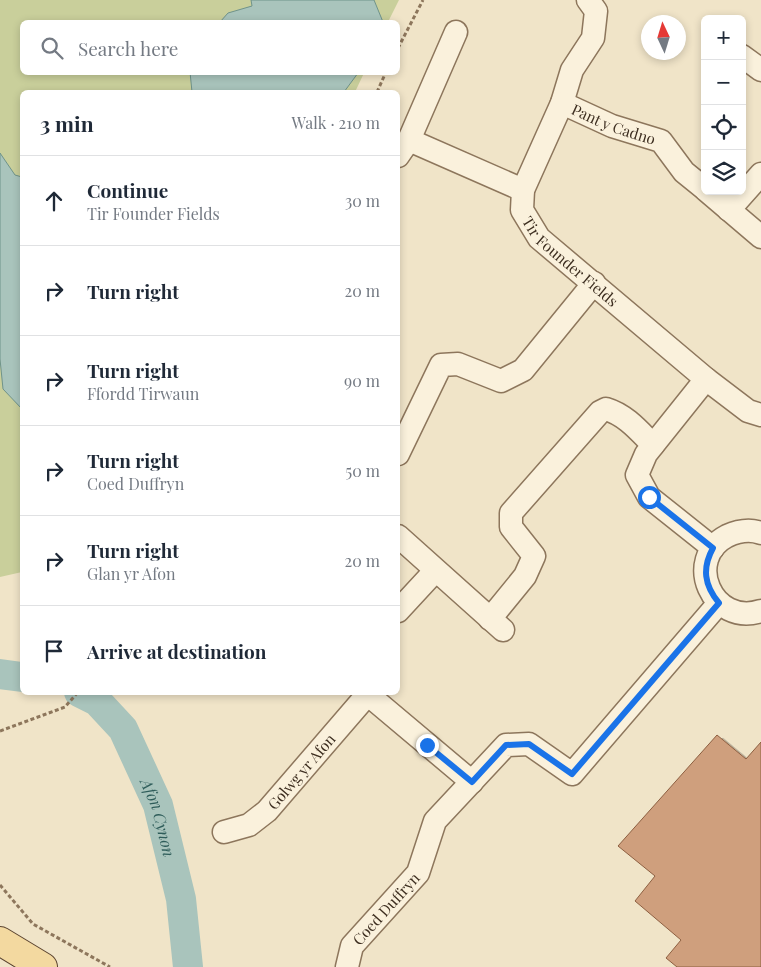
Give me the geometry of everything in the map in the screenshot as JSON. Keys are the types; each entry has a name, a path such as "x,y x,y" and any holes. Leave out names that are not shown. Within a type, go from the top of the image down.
{"main road":[{"path":"0,940 43,967"}],"street":[{"name":"Tir Founder Fields","path":"588,0 596,11 592,38 572,70 562,103 523,190 522,210 539,238 706,379 748,411 761,415"},
{"path":"456,32 403,148 523,190"},
{"path":"746,59 761,70"},
{"name":"Pant y Cadno","path":"562,103 612,126 661,140 684,172 701,186"},
{"path":"729,210 761,174"},
{"name":"Pant y Cadno","path":"712,195 761,237"},
{"path":"400,450 441,365 458,364 501,381 523,370 594,283"},
{"path":"706,379 646,454 637,476 649,497 713,548"},
{"path":"400,538 497,624 525,576 534,556 511,527 511,513 600,412 606,409 628,420 653,445"},
{"path":"761,533 746,531 734,533 722,539 713,548 705,570 711,594 719,603 729,610 741,614 761,612"},
{"path":"400,609 435,570"},
{"name":"Coed Duffryn","path":"347,967 352,946 418,872 435,821 506,745 529,744 572,774 719,603"},
{"name":"Golwg yr Afon","path":"224,832 249,825 267,810 365,695"},
{"path":"367,695 472,782"}],"path":[{"path":"400,44 423,0"},
{"path":"378,90 385,75"},
{"path":"0,731 65,707 75,695"},
{"path":"0,885 33,924 110,967"}],"green space":[{"path":"0,0 399,0 389,20 20,20 20,75 363,75 356,90 20,90 20,572 0,577"}],"water":[{"path":"251,0 374,0 382,20 222,20 228,13 252,6"},
{"path":"190,75 357,75 345,90 192,90"},
{"path":"0,153 15,175 20,176 20,407 3,389 0,359"}],"building":[{"path":"717,735 746,759 761,742 761,967 677,967 666,958 681,940 635,901 655,876 618,846"}],"waterway":[{"name":"Afon Cynon","path":"0,674 20,677"},
{"name":"Afon Cynon","path":"85,695 97,701 123,729 158,805 181,899 188,967"}],"route":[{"path":"427,745 472,782 506,745 529,744 572,774 719,603 711,594 706,582 705,570 713,548 649,497"}]}
